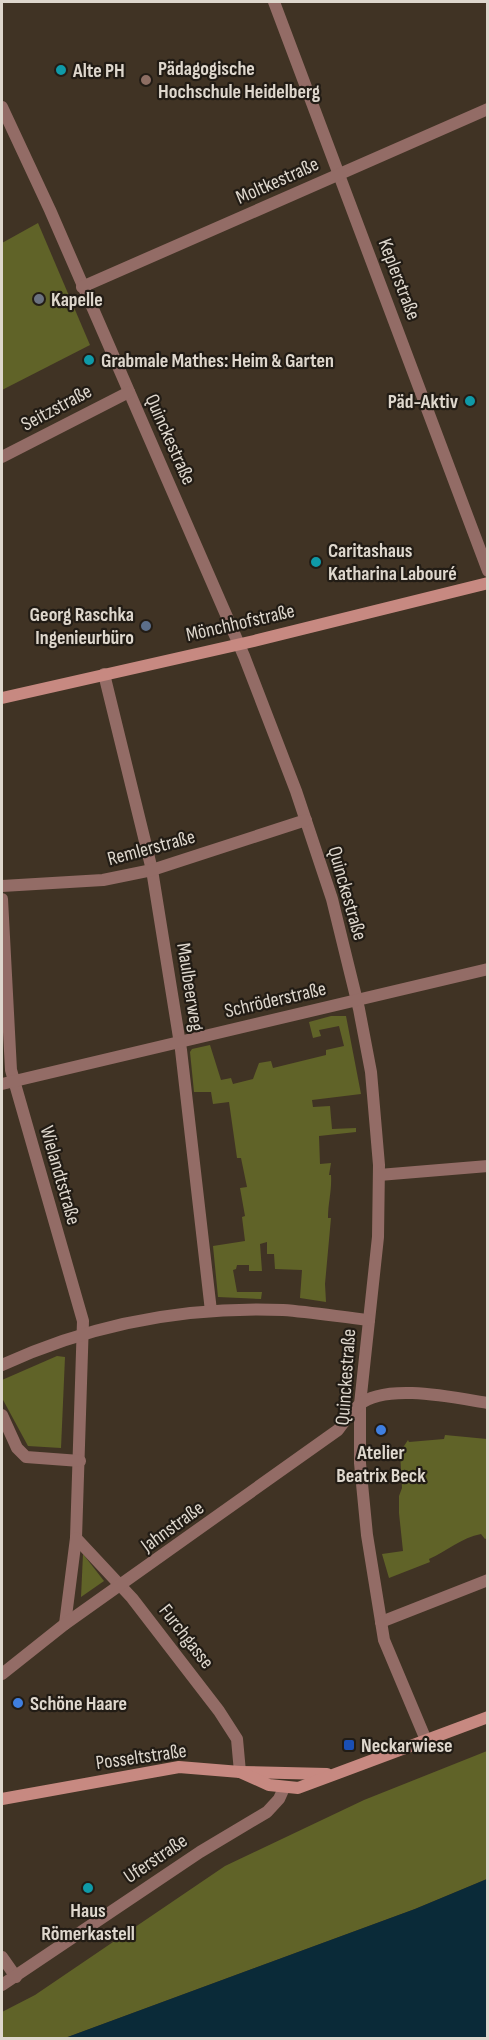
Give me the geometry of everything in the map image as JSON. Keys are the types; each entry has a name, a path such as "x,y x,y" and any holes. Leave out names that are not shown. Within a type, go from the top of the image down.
{"street":[{"name":"Keplerstraße","path":"274,2 488,571"},
{"name":"Quinckestraße","path":"2,107 129,392 237,644 306,820 332,899 357,1001 375,1108 379,1175 378,1238 360,1404 360,1463 364,1511 384,1640 426,1740"},
{"name":"Moltkestraße","path":"82,287 341,180 488,109"},
{"name":"Seitzstraße","path":"2,457 129,392"},
{"name":"Mönchhofstraße","path":"2,698 488,583"},
{"name":"Maulbeerweg","path":"104,674 153,870 180,1042 211,1311"},
{"name":"Remlerstraße","path":"2,886 103,880 153,870 306,820"},
{"name":"Wielandtstraße","path":"2,899 8,1082 83,1321 76,1538 65,1624"},
{"name":"Schröderstraße","path":"8,1082 488,969"},
{"path":"379,1175 488,1166"},
{"path":"2,1365 44,1346 84,1333 128,1322 211,1311 283,1310 369,1320"},
{"path":"360,1404 378,1397 426,1392 488,1403"},
{"name":"Jahnstraße","path":"2,1674 65,1624 121,1587 338,1430 360,1404"},
{"path":"2,1415 18,1448 26,1456 80,1461"},
{"name":"Furchgasse","path":"76,1538 121,1587 187,1668 233,1731 240,1747 240,1772"},
{"path":"381,1622 488,1580"},
{"path":"284,1788 309,1785 488,1717"},
{"name":"Posseltstraße","path":"2,1799 163,1768 210,1768 240,1772 256,1781 284,1788"},
{"path":"240,1772 331,1775"},
{"name":"Uferstraße","path":"2,1985 200,1852 267,1812 279,1800 284,1788"},
{"path":"2,1958 16,1977"}],"green space":[{"path":"38,223 90,345 2,390 2,243"},
{"path":"331,1016 346,1016 361,1094 312,1100 313,1107 330,1106 332,1129 356,1128 356,1132 319,1136 320,1164 331,1163 328,1218 331,1218 325,1284 326,1302 300,1298 302,1270 275,1269 274,1254 267,1254 267,1242 260,1244 262,1271 249,1271 249,1265 237,1265 233,1270 237,1292 262,1292 261,1299 218,1297 213,1246 245,1241 242,1217 245,1216 240,1188 247,1187 241,1158 237,1158 229,1102 213,1104 211,1092 194,1092 190,1052 192,1049 210,1045 221,1080 231,1078 233,1084 253,1079 259,1063 271,1061 273,1068 326,1055 326,1050 344,1046 339,1026 319,1030 321,1036 313,1038 309,1022"},
{"path":"57,1356 65,1357 61,1448 28,1446 2,1398 2,1380"},
{"path":"445,1435 487,1439 487,1538 485,1539 481,1534 467,1538 429,1559 430,1562 389,1578 382,1554 403,1551 399,1513 399,1496 402,1488 400,1452 408,1440 409,1442 444,1439"},
{"path":"83,1554 104,1581 81,1597"},
{"name":"Neckarwiese","path":"487,1751 487,1879 415,1909 65,2038 2,2038 2,2012 35,1995 225,1866 364,1800"}],"water":[{"path":"487,1879 487,2038 65,2038 415,1909"}],"place":[{"name":"Alte PH","path":"61,70"},
{"name":"Pädagogische Hochschule Heidelberg","path":"146,80"},
{"name":"Kapelle","path":"39,299"},
{"name":"Grabmale Mathes: Heim & Garten","path":"89,360"},
{"name":"Päd-Aktiv","path":"470,401"},
{"name":"Caritashaus Katharina Labouré","path":"316,562"},
{"name":"Georg Raschka Ingenieurbüro","path":"146,626"},
{"name":"Atelier Beatrix Beck","path":"381,1430"},
{"name":"Schöne Haare","path":"18,1703"},
{"name":"Neckarwiese","path":"349,1745"},
{"name":"Haus Römerkastell","path":"88,1888"}]}
